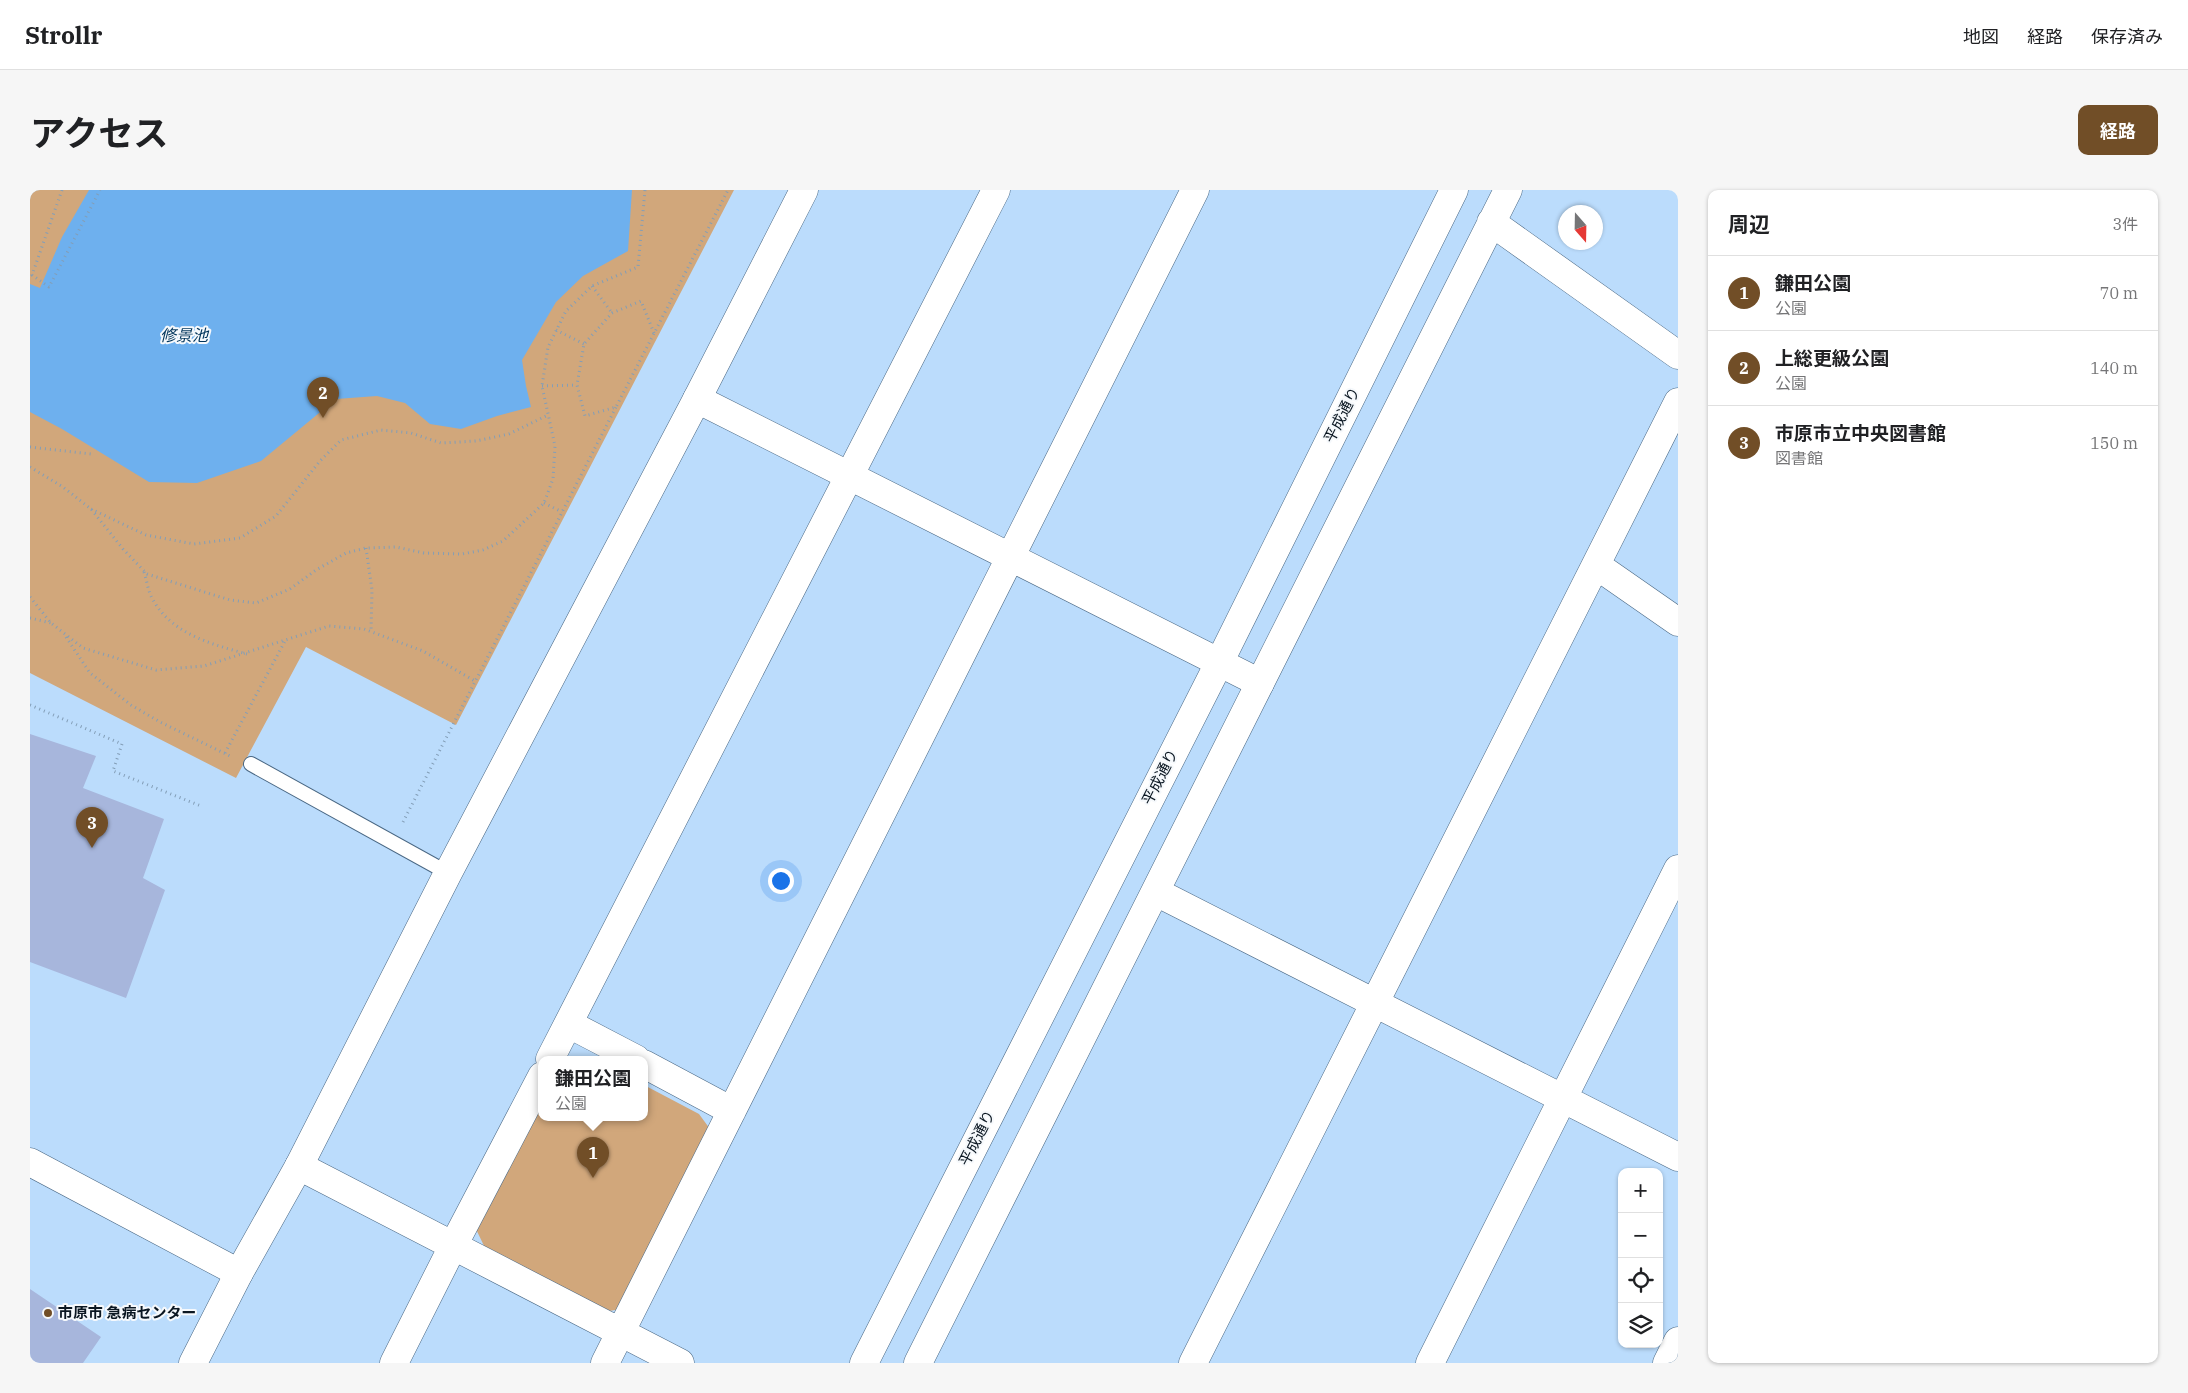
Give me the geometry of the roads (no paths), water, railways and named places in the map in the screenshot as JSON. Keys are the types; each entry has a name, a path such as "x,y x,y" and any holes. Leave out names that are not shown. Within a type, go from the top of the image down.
{"street":[{"path":"193,1363 239,1273 299,1166 448,873 697,399 804,190"},
{"path":"552,1056 848,475 996,190"},
{"path":"605,1363 1195,190"},
{"name":"平成通り","path":"864,1363 1219,662 1454,190"},
{"path":"918,1363 1508,190"},
{"path":"1491,222 1678,355"},
{"path":"697,399 1260,683"},
{"path":"1193,1363 1678,402"},
{"path":"1596,565 1678,622"},
{"path":"1430,1363 1564,1100 1678,868"},
{"path":"1156,892 1678,1157"},
{"path":"569,1024 630,1056"},
{"path":"648,1066 732,1111"},
{"path":"394,1363 538,1084"},
{"path":"30,1162 239,1273"},
{"path":"299,1166 680,1363"},
{"path":"1667,1363 1678,1341"}],"lane":[{"path":"251,764 448,873"}],"water":[{"name":"修景池","path":"89,190 632,190 628,251 583,276 556,302 522,360 531,407 497,416 461,429 430,424 405,403 377,396 336,399 261,461 197,483 149,482 62,429 30,412 30,284 40,288 62,237"}],"place":[{"name":"上総更級公園","path":"323,418"},
{"name":"市原市立中央図書館","path":"92,848"},
{"name":"鎌田公園","path":"593,1178"},
{"name":"市原市 急病センター","path":"48,1313"}]}
